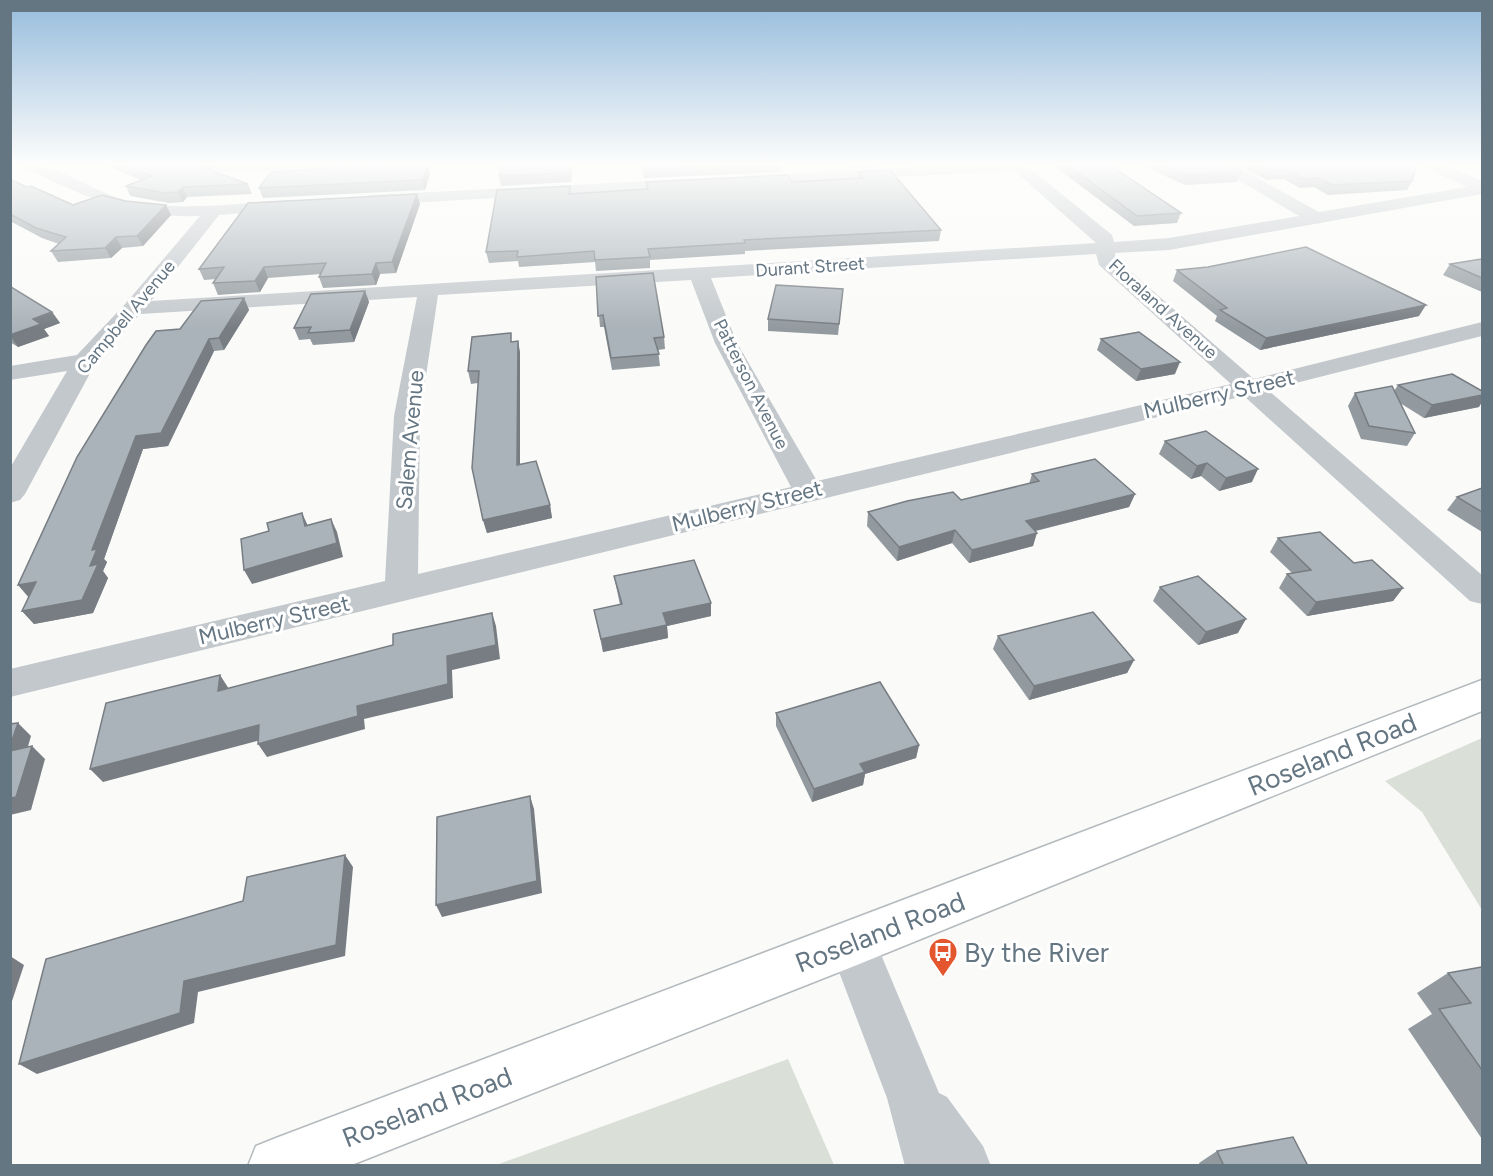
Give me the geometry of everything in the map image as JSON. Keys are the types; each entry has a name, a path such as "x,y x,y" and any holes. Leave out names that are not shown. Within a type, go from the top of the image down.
{"main road":[{"name":"Roseland Road","path":"276,1166 852,943 1482,695"}],"street":[{"name":"Campbell Avenue","path":"10,495 86,361 134,308 206,220"},
{"name":"Floraland Avenue","path":"1083,220 1105,238 1106,261 1482,593"},
{"name":"Durant Street","path":"134,308 1169,244 1305,220"},
{"name":"Patterson Avenue","path":"699,274 726,343 808,491"},
{"name":"Salem Avenue","path":"401,590 407,416 428,291"},
{"name":"Mulberry Street","path":"10,682 1251,387 1482,329"},
{"path":"10,373 86,361"},
{"path":"852,943 915,1098 934,1166"},
{"path":"915,1098 963,1166"}],"shaded area":[{"path":"1482,738 1482,910 1422,812 1385,781"},
{"path":"788,1059 834,1165 496,1165"}],"building":[{"path":"21,220 152,220 137,236 116,237 105,248 51,251 66,237 36,228"},
{"path":"235,220 407,220 392,262 376,263 372,274 319,277 326,263 264,267 255,281 213,283 224,267 199,269"},
{"path":"492,220 932,220 941,230 744,240 745,243 648,249 650,257 595,260 594,251 517,257 518,251 486,252"},
{"path":"1306,247 1426,305 1266,338 1220,310 1227,308 1177,270 1208,267"},
{"path":"1482,259 1482,278 1450,264"},
{"path":"653,273 664,337 654,338 659,354 611,358 603,315 598,316 596,277"},
{"path":"776,285 843,289 839,324 768,319"},
{"path":"11,287 52,312 33,319 41,324 10,335"},
{"path":"365,291 350,330 308,333 311,327 294,328 311,294"},
{"path":"244,298 219,338 209,339 161,433 136,436 92,550 97,549 90,566 98,564 82,600 22,611 36,582 18,585 77,457 146,345 156,331 180,329 201,301"},
{"path":"1139,332 1180,362 1141,369 1101,339"},
{"path":"511,333 511,342 518,341 517,465 536,461 550,505 483,520 472,468 479,371 468,371 472,337"},
{"path":"1452,374 1482,391 1482,395 1432,405 1398,385"},
{"path":"1392,386 1415,433 1369,426 1355,393"},
{"path":"1206,431 1258,469 1226,478 1207,463 1197,466 1165,441"},
{"path":"1095,459 1135,494 1026,521 1037,533 972,550 955,530 899,547 868,512 953,492 961,500 1039,481 1032,474"},
{"path":"1482,488 1482,512 1457,497"},
{"path":"302,513 305,526 331,519 337,543 244,570 241,539 269,531 267,523"},
{"path":"1320,532 1354,563 1372,560 1403,588 1316,602 1287,574 1311,570 1278,538"},
{"path":"694,560 711,603 663,613 667,625 601,639 594,610 622,604 614,576"},
{"path":"1198,576 1246,619 1206,632 1160,587"},
{"path":"1093,612 1134,660 1034,686 998,636"},
{"path":"492,613 496,645 447,656 448,684 357,706 358,716 258,744 259,725 90,769 106,703 220,675 218,691 393,645 393,634"},
{"path":"880,682 919,745 860,764 865,772 814,789 776,713"},
{"path":"18,723 10,746 10,724"},
{"path":"32,746 16,797 10,798 10,751"},
{"path":"530,796 537,881 436,905 437,817"},
{"path":"345,855 336,945 184,981 180,1013 19,1064 46,959 243,901 247,877"},
{"path":"1482,967 1482,1070 1439,1009 1471,1003 1448,973"},
{"path":"1293,1137 1308,1166 1224,1166 1217,1151"}],"place":[{"name":"By the River","path":"943,978"}]}
